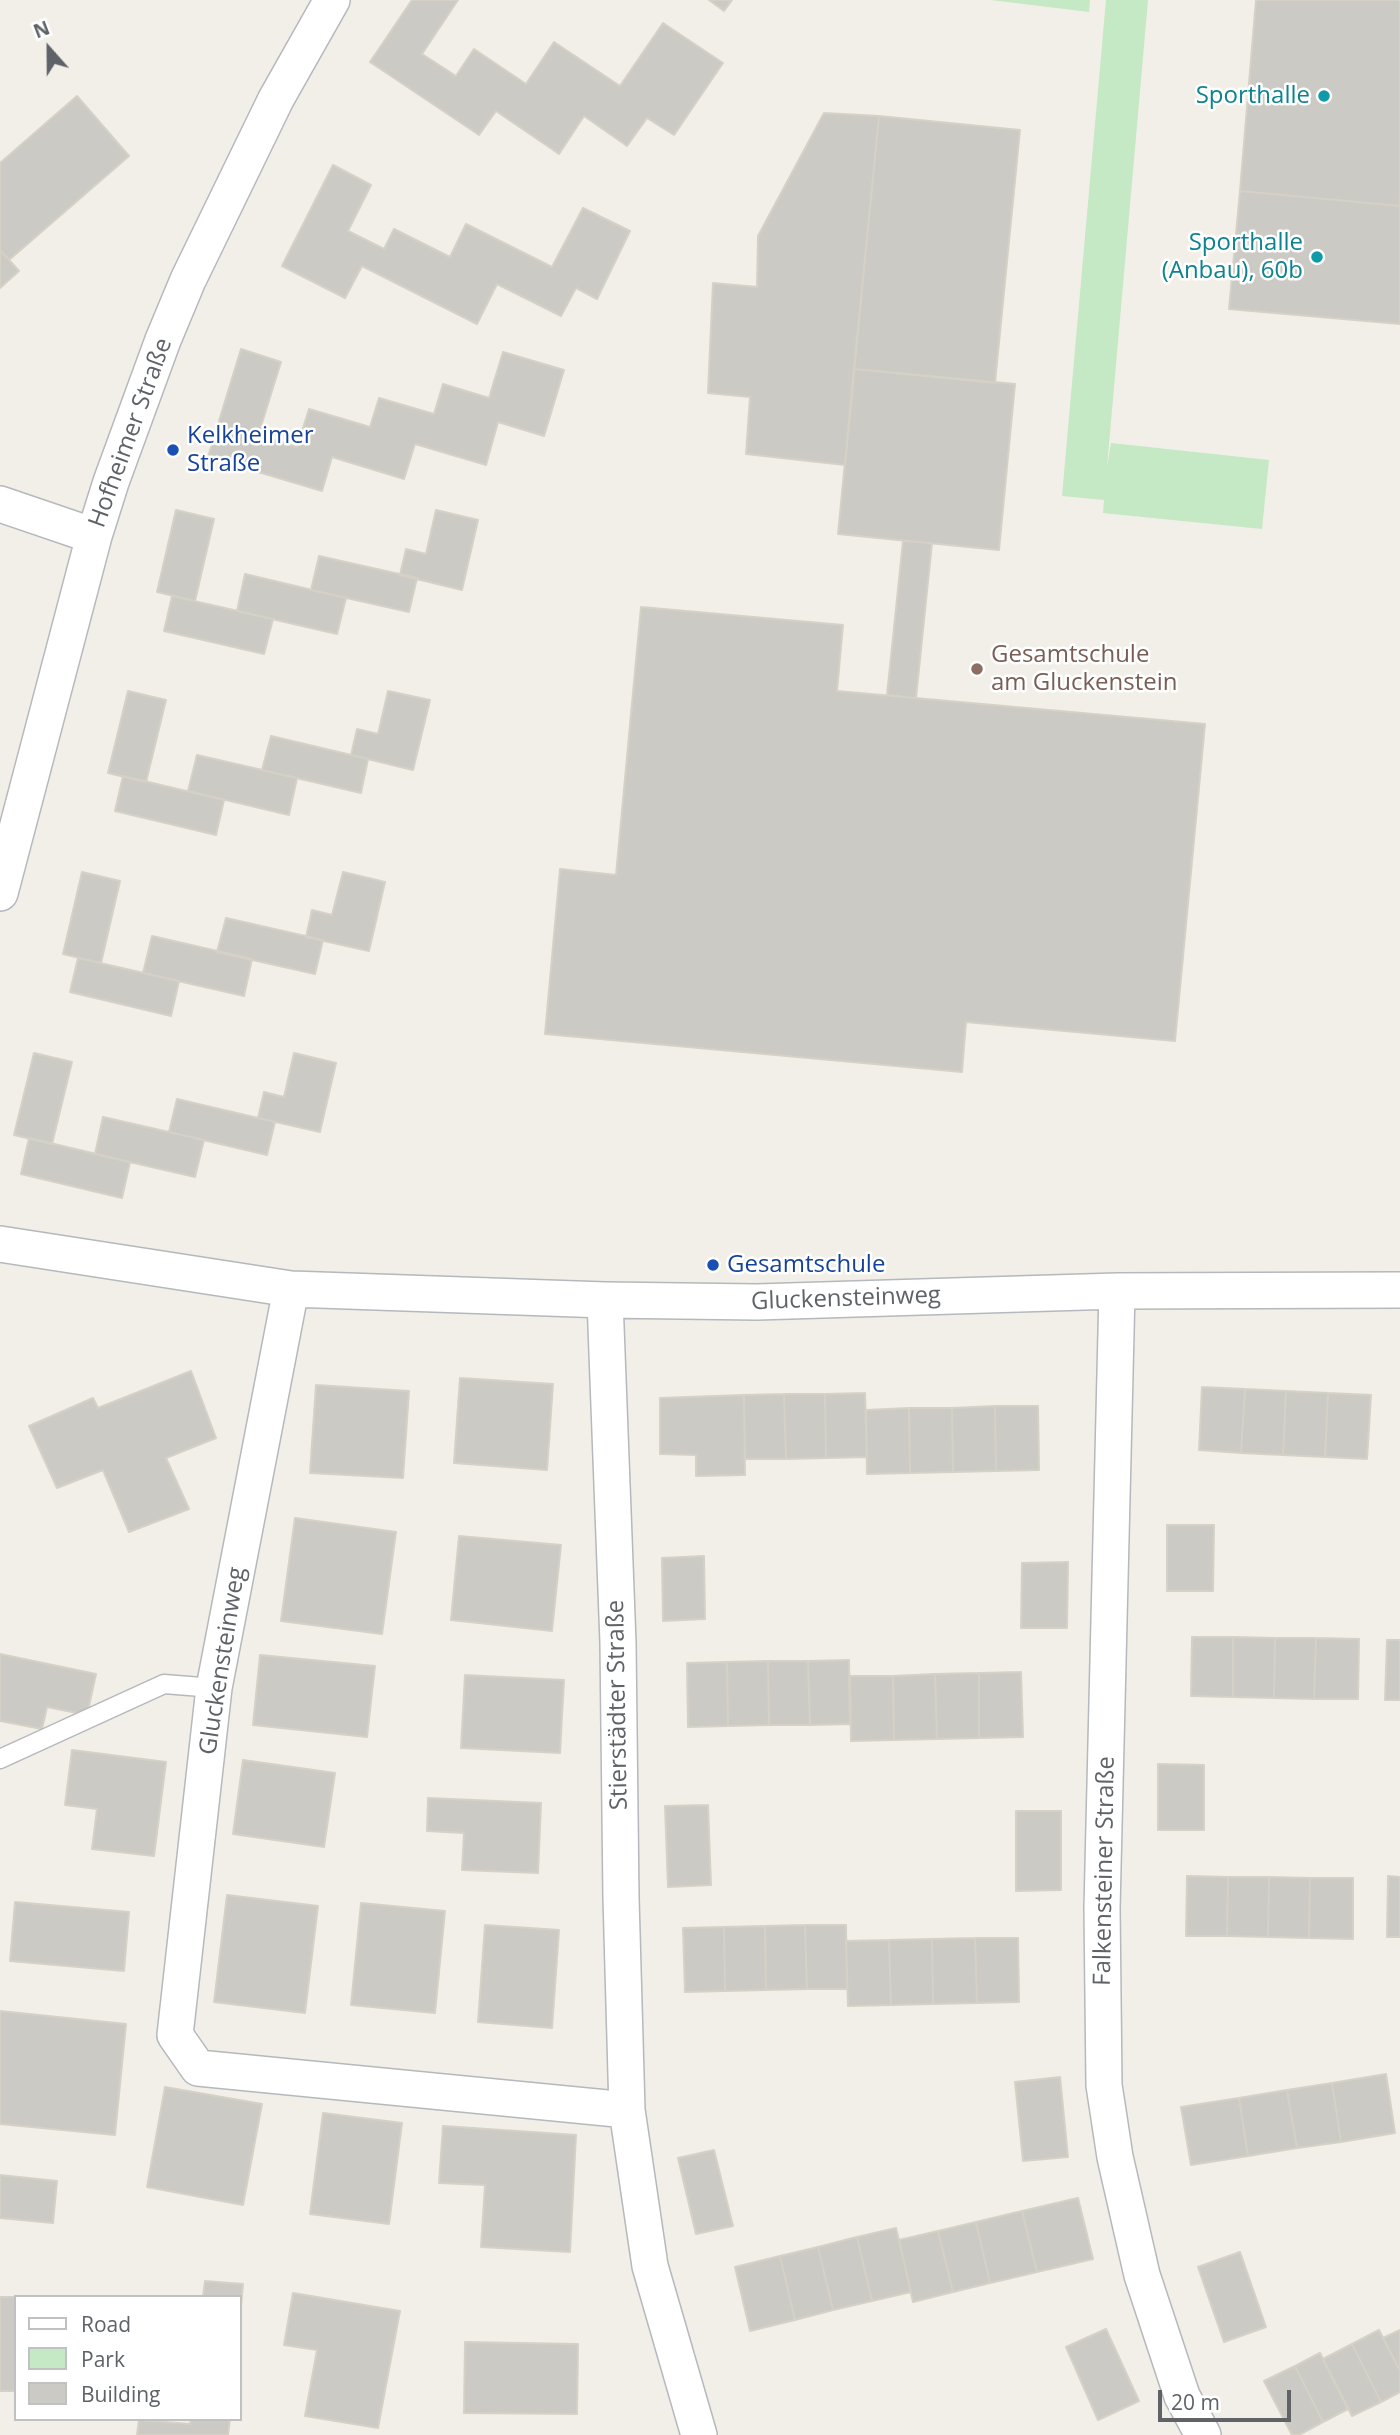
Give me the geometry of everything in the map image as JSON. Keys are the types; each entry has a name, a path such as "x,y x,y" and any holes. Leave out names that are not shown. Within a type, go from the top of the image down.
{"street":[{"name":"Hofheimer Straße","path":"0,892 94,536 127,436 188,280 276,99 332,0"},
{"path":"0,505 94,536"},
{"name":"Gluckensteinweg","path":"0,1244 291,1289 605,1300 757,1302 1117,1291 1400,1290"},
{"name":"Gluckensteinweg","path":"291,1289 214,1688 175,2035 198,2068 627,2110"},
{"name":"Falkensteiner Straße","path":"1117,1291 1102,1908 1104,2085 1115,2157 1142,2275 1182,2396 1203,2435"},
{"name":"Stierstädter Straße","path":"605,1300 618,1643 627,2110 650,2266 699,2435"}],"lane":[{"path":"0,1759 164,1684 214,1688"}],"green space":[{"path":"991,0 1090,0 1089,12"},
{"path":"1106,0 1148,0 1107,467 1111,443 1269,460 1262,529 1103,513 1104,500 1062,496"}],"building":[{"path":"412,0 458,0 422,54 456,76 474,49 526,84 554,42 620,86 663,23 723,63 674,135 647,118 627,146 584,116 559,154 496,111 479,135 370,62"},
{"path":"709,0 732,0 724,11"},
{"name":"Sporthalle","path":"1256,0 1400,0 1400,206 1240,191"},
{"path":"77,96 129,156 9,260 0,250 0,163"},
{"path":"824,113 879,116 845,465 746,454 750,397 708,393 713,283 757,287 758,236"},
{"path":"879,116 1020,130 995,383 854,369"},
{"path":"333,165 371,185 348,231 384,249 394,229 450,257 466,224 552,267 583,208 630,231 597,299 576,288 561,316 497,284 477,324 362,266 345,298 282,266"},
{"name":"Sporthalle (Anbau), 60b","path":"1240,191 1400,206 1400,324 1229,309"},
{"path":"0,250 19,271 0,288"},
{"path":"241,349 281,362 258,436 297,447 309,409 370,427 379,398 434,414 443,384 489,398 503,352 564,370 544,436 498,422 486,465 415,444 404,479 332,457 322,491 208,457"},
{"path":"854,369 1015,384 999,550 838,534"},
{"path":"176,510 214,519 195,601 157,592"},
{"path":"436,510 478,520 462,590 400,575 406,549 426,554"},
{"path":"903,541 932,543 916,698 887,695"},
{"path":"319,556 417,578 409,612 311,590"},
{"path":"245,574 346,598 337,634 237,611"},
{"path":"172,596 273,619 264,654 164,631"},
{"path":"641,607 843,625 837,691 1205,724 1175,1041 966,1022 962,1072 545,1034 560,869 616,875"},
{"path":"128,691 166,700 146,782 108,773"},
{"path":"388,691 430,700 413,770 351,755 357,729 378,734"},
{"path":"271,736 368,759 361,793 262,770"},
{"path":"197,755 297,778 289,815 188,791"},
{"path":"123,776 224,800 216,835 115,811"},
{"path":"82,872 120,881 101,963 63,954"},
{"path":"343,872 385,882 369,951 306,937 312,910 332,915"},
{"path":"226,918 323,940 315,974 217,952"},
{"path":"152,936 252,959 244,996 143,973"},
{"path":"78,958 179,981 171,1016 70,992"},
{"path":"34,1053 72,1062 52,1144 14,1135"},
{"path":"294,1053 336,1063 320,1132 258,1118 264,1092 284,1097"},
{"path":"177,1099 275,1122 267,1155 169,1132"},
{"path":"103,1117 204,1140 195,1177 95,1154"},
{"path":"29,1138 130,1162 122,1198 21,1174"},
{"path":"191,1371 216,1438 166,1458 189,1509 129,1532 103,1470 57,1488 29,1426 93,1398 98,1408"},
{"path":"460,1378 553,1384 547,1470 454,1463"},
{"path":"316,1385 409,1391 403,1478 310,1473"},
{"path":"1202,1387 1245,1389 1241,1453 1199,1450"},
{"path":"1245,1389 1286,1391 1283,1455 1241,1453"},
{"path":"1286,1391 1328,1393 1325,1457 1283,1455"},
{"path":"865,1393 867,1457 826,1458 825,1394"},
{"path":"1328,1393 1371,1395 1367,1459 1325,1457"},
{"path":"784,1394 825,1394 826,1458 786,1459"},
{"path":"784,1394 786,1459 745,1459 744,1395"},
{"path":"744,1395 745,1475 696,1476 696,1455 660,1454 660,1398"},
{"path":"995,1406 1038,1406 1039,1470 996,1471"},
{"path":"995,1406 996,1471 953,1472 952,1408"},
{"path":"909,1408 952,1408 953,1472 910,1473"},
{"path":"909,1408 910,1473 867,1474 866,1410"},
{"path":"295,1518 396,1532 382,1634 281,1621"},
{"path":"1167,1525 1214,1525 1213,1591 1167,1591"},
{"path":"459,1536 561,1545 552,1631 451,1620"},
{"path":"704,1556 705,1619 663,1621 662,1558"},
{"path":"1068,1562 1067,1628 1021,1628 1022,1563"},
{"path":"1192,1637 1233,1637 1233,1697 1191,1696"},
{"path":"1233,1637 1275,1638 1274,1698 1233,1697"},
{"path":"1275,1638 1316,1638 1314,1699 1274,1698"},
{"path":"1316,1638 1359,1639 1358,1699 1314,1699"},
{"path":"1387,1640 1400,1640 1400,1700 1385,1700"},
{"path":"0,1654 96,1674 87,1715 47,1707 42,1729 0,1721"},
{"path":"260,1655 375,1666 367,1737 253,1725"},
{"path":"849,1660 850,1724 810,1725 808,1661"},
{"path":"768,1661 769,1725 728,1726 727,1662"},
{"path":"768,1661 808,1661 810,1725 769,1725"},
{"path":"727,1662 728,1726 688,1727 687,1663"},
{"path":"1021,1672 1023,1737 979,1738 979,1673"},
{"path":"979,1673 979,1738 937,1739 935,1674"},
{"path":"935,1674 937,1739 894,1740 893,1676"},
{"path":"465,1675 564,1680 560,1753 461,1748"},
{"path":"850,1676 893,1676 894,1740 851,1741"},
{"path":"72,1750 166,1762 154,1856 92,1849 97,1809 65,1805"},
{"path":"243,1760 335,1773 324,1847 233,1834"},
{"path":"1158,1764 1204,1765 1204,1830 1158,1830"},
{"path":"428,1798 541,1803 538,1873 462,1870 464,1833 427,1831"},
{"path":"708,1805 711,1885 668,1887 665,1806"},
{"path":"1016,1811 1061,1811 1061,1890 1016,1891"},
{"path":"1187,1876 1228,1877 1227,1936 1186,1936"},
{"path":"1388,1876 1400,1877 1400,1937 1387,1937"},
{"path":"1228,1877 1269,1877 1268,1937 1227,1936"},
{"path":"1269,1877 1310,1878 1309,1938 1268,1937"},
{"path":"1310,1878 1353,1878 1353,1939 1309,1938"},
{"path":"227,1895 318,1906 305,2013 214,2002"},
{"path":"15,1902 129,1912 124,1971 10,1961"},
{"path":"361,1903 445,1911 435,2013 351,2005"},
{"path":"485,1925 559,1930 552,2028 478,2022"},
{"path":"805,1925 807,1989 766,1990 765,1926"},
{"path":"805,1925 846,1925 847,1989 807,1989"},
{"path":"765,1926 766,1990 725,1991 724,1927"},
{"path":"724,1927 725,1991 685,1992 683,1928"},
{"path":"975,1938 1018,1938 1019,2002 977,2003"},
{"path":"975,1938 977,2003 933,2004 932,1939"},
{"path":"932,1939 933,2004 891,2005 889,1940"},
{"path":"889,1940 891,2005 848,2006 846,1941"},
{"path":"0,2011 126,2024 115,2135 0,2124"},
{"path":"1386,2074 1395,2133 1341,2142 1332,2083"},
{"path":"1060,2077 1068,2157 1023,2161 1015,2082"},
{"path":"1332,2083 1341,2142 1297,2148 1287,2090"},
{"path":"165,2087 262,2104 243,2205 147,2187"},
{"path":"1287,2090 1297,2148 1248,2156 1239,2098"},
{"path":"1239,2098 1248,2156 1191,2165 1181,2107"},
{"path":"323,2113 402,2123 389,2224 310,2214"},
{"path":"443,2126 576,2135 570,2252 481,2247 485,2185 439,2183"},
{"path":"714,2150 733,2226 696,2234 678,2158"},
{"path":"0,2175 57,2181 53,2223 0,2218"},
{"path":"1078,2198 1093,2259 1037,2272 1022,2211"},
{"path":"1022,2211 1037,2272 990,2283 976,2222"},
{"path":"976,2222 990,2283 953,2292 938,2231"},
{"path":"896,2228 911,2292 872,2301 857,2237"},
{"path":"938,2231 953,2292 913,2302 899,2240"},
{"path":"857,2237 872,2301 833,2310 818,2247"},
{"path":"818,2247 833,2310 795,2320 780,2256"},
{"path":"1240,2252 1266,2327 1224,2342 1198,2267"},
{"path":"780,2256 795,2320 750,2331 735,2267"},
{"path":"205,2281 243,2284 242,2295 203,2295"},
{"path":"293,2293 400,2311 378,2428 305,2416 317,2350 284,2345"},
{"path":"0,2297 14,2297 14,2391 0,2391"},
{"path":"1106,2329 1139,2401 1098,2420 1066,2347"},
{"path":"1379,2330 1400,2371 1400,2392 1381,2402 1352,2344"},
{"path":"1400,2330 1400,2371 1383,2338"},
{"path":"465,2342 578,2344 577,2414 464,2413"},
{"path":"1352,2344 1381,2402 1352,2416 1323,2359"},
{"path":"1320,2353 1348,2409 1323,2422 1295,2366"},
{"path":"1295,2366 1323,2422 1299,2435 1292,2435 1264,2381"},
{"path":"139,2421 190,2424 191,2421 230,2421 228,2435 137,2435"}],"place":[{"name":"Sporthalle","path":"1324,96"},
{"name":"Sporthalle (Anbau), 60b","path":"1317,257"},
{"name":"Kelkheimer Straße","path":"173,450"},
{"name":"Gesamtschule am Gluckenstein","path":"977,669"},
{"name":"Gesamtschule","path":"713,1265"}]}
